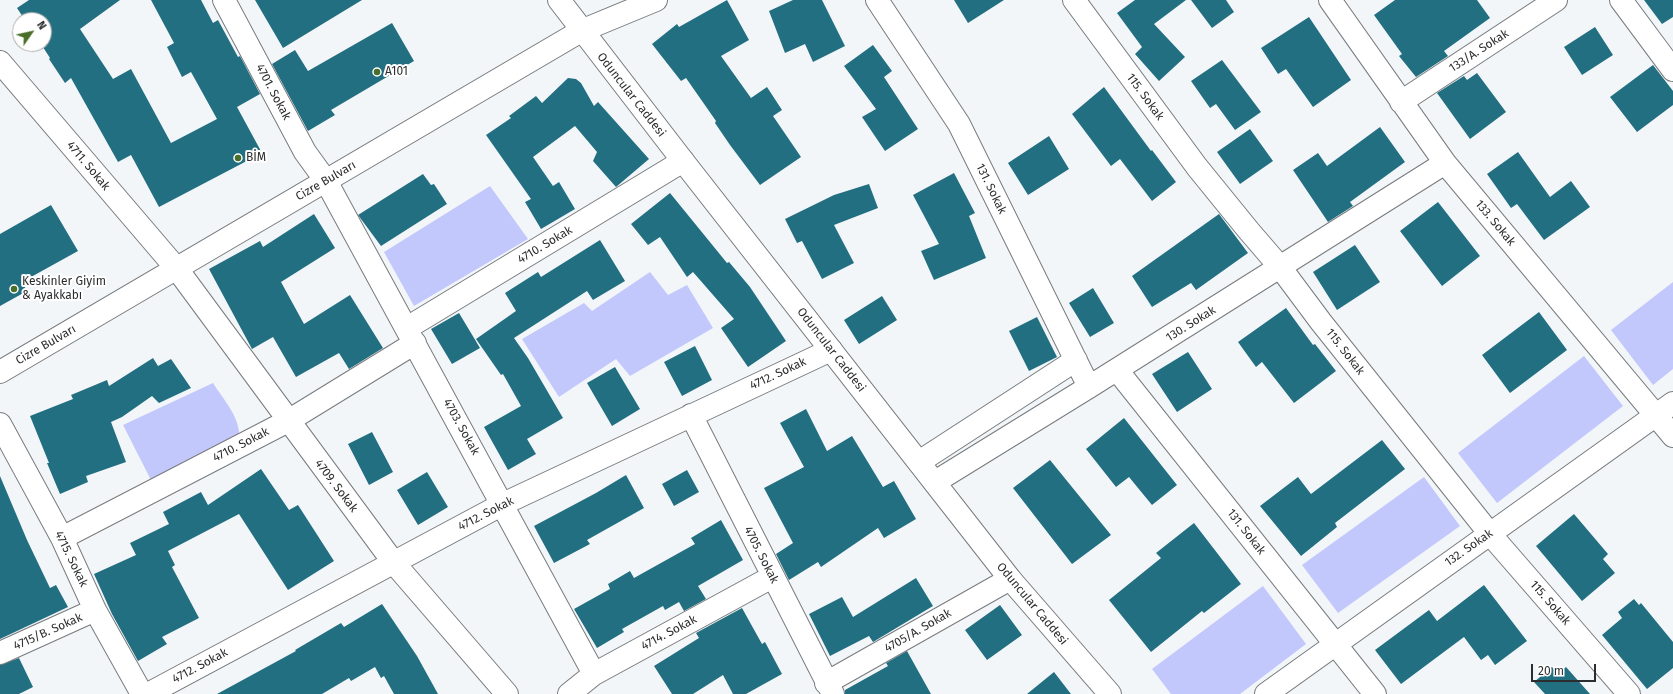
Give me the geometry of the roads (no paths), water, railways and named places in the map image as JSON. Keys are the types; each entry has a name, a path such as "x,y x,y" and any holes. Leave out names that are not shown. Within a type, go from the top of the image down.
{"street":[{"name":"4701. Sokak","path":"224,0 304,152 326,181"},
{"name":"Oduncular Caddesi","path":"559,0 581,31 1010,579 1110,694"},
{"name":"Cizre Bulvarı","path":"0,372 581,31 656,0"},
{"name":"131. Sokak","path":"877,0 959,124 1089,387"},
{"name":"115. Sokak","path":"1074,0 1197,167 1248,231 1280,267 1321,322 1490,534 1629,694"},
{"name":"133. Sokak","path":"1330,0 1445,163 1673,436"},
{"name":"133/A. Sokak","path":"1401,102 1556,0"},
{"path":"1621,0 1673,70"},
{"name":"4711. Sokak","path":"0,62 176,269"},
{"name":"4710. Sokak","path":"62,538 288,421 411,336 683,161"},
{"name":"130. Sokak","path":"935,482 1117,370 1445,163"},
{"name":"4703. Sokak","path":"326,181 503,504 594,674"},
{"name":"4709. Sokak","path":"176,269 394,563 507,694"},
{"name":"4712. Sokak","path":"148,694 503,504 831,350"},
{"path":"919,462 1076,360"},
{"name":"131. Sokak","path":"1117,370 1375,694"},
{"name":"132. Sokak","path":"1266,694 1673,403"},
{"name":"4705. Sokak","path":"691,415 830,689"},
{"name":"4715. Sokak","path":"0,424 62,538 96,610 142,694"},
{"name":"4714. Sokak","path":"568,694 594,674 772,577"},
{"name":"4705/A. Sokak","path":"830,689 1010,579"},
{"name":"4715/B. Sokak","path":"0,653 96,610"}],"place":[{"name":"A101","path":"377,72"},
{"name":"BİM","path":"238,158"},
{"name":"Keskinler Giyim & Ayakkabı","path":"14,289"}]}
